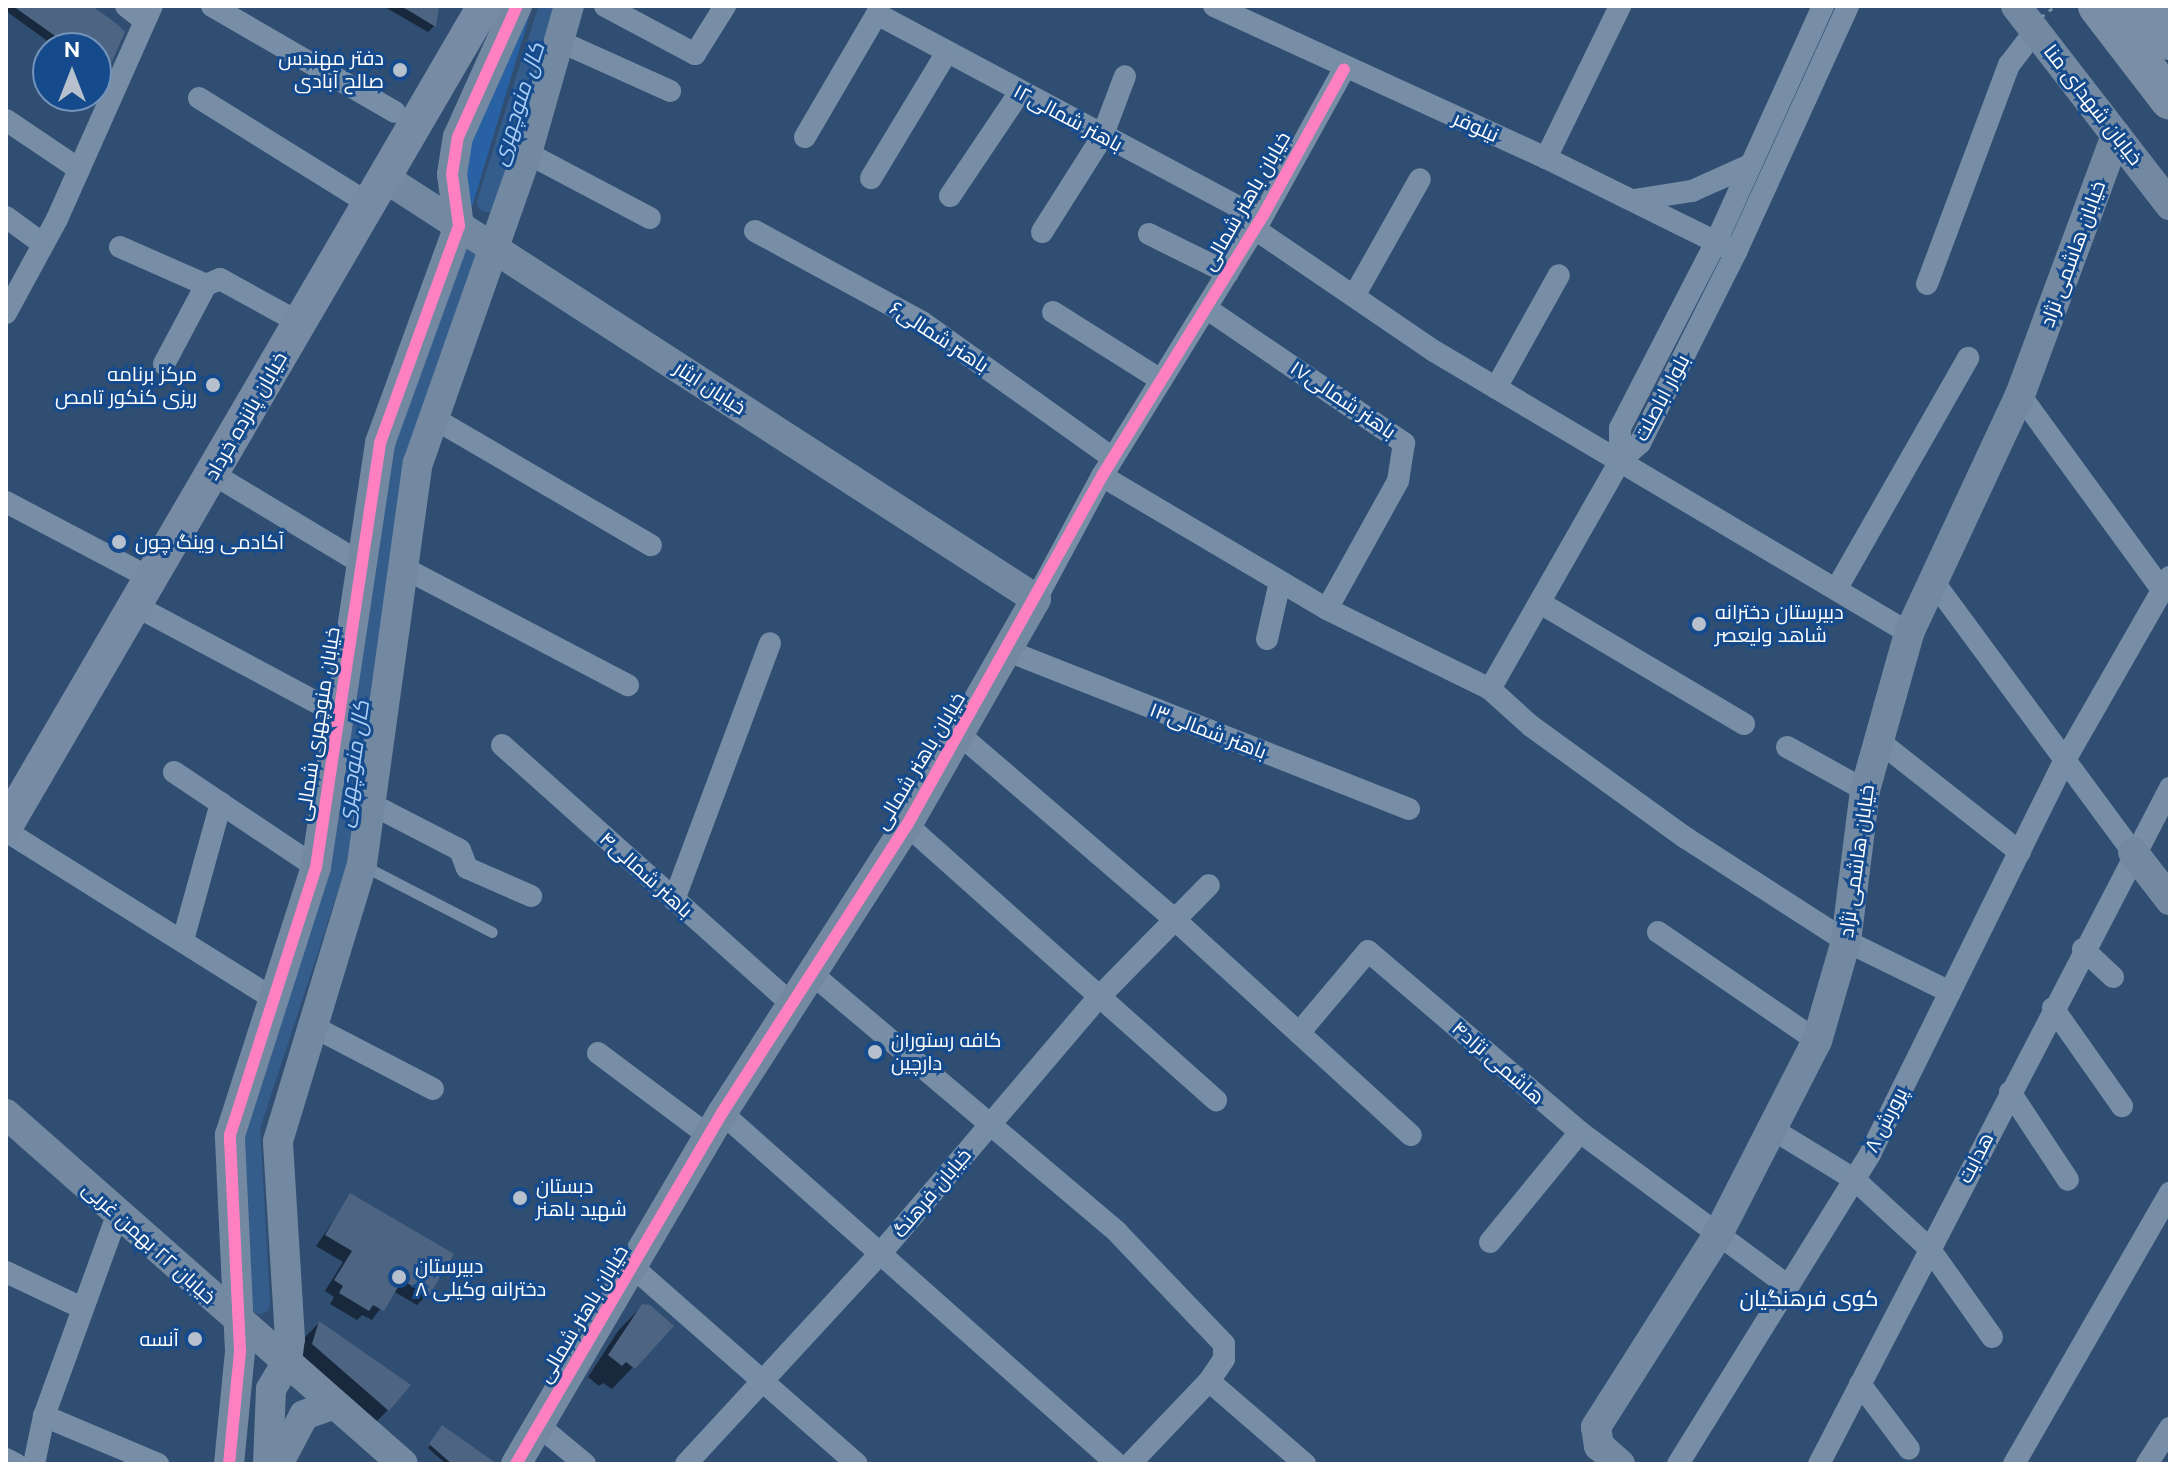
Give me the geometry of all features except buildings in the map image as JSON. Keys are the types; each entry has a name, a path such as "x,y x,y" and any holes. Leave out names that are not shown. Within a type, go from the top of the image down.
{"highway":[{"path":"2098,6 2170,100"},
{"path":"2144,6 2170,40"}],"main road":[{"name":"خیابان پانزده خرداد","path":"6,828 484,6"}],"street":[{"path":"6,313 79,169 149,14 126,6"},
{"path":"212,6 395,112"},
{"name":"خیابان منوچهری شمالی","path":"229,1464 239,1323 230,1135 316,867 342,716 380,443 459,226 452,174 458,137 517,6"},
{"path":"268,1464 271,1389 287,1362 278,1141 362,864 418,463 527,153 569,6"},
{"path":"605,6 695,54 725,6"},
{"path":"1546,158 1620,6"},
{"name":"بلوار اباصلت","path":"1726,247 1750,165 1823,6"},
{"name":"بلوار اباصلت","path":"1490,689 1542,604 1620,461 1640,443 1726,247 1848,6"},
{"name":"نیلوفر","path":"1228,9 1344,69 1546,158 1726,247"},
{"name":"باهنر شمالی۱۲","path":"805,137 877,14 1258,224 1434,351 1909,633"},
{"path":"1927,284 2009,65 2031,18"},
{"name":"خیابان شهدای منا","path":"2031,18 2170,205"},
{"path":"559,41 670,91"},
{"path":"871,178 947,52"},
{"name":"خیابان باهنر شمالی","path":"516,1464 635,1269 716,1124 907,825 1008,651 1107,467 1258,224 1344,69"},
{"path":"1042,232 1102,137 1125,76"},
{"path":"950,196 1020,92"},
{"path":"199,98 377,191"},
{"path":"6,120 79,169"},
{"name":"خیابان هاشمی نژاد","path":"1620,1464 1599,1446 1596,1427 1717,1236 1817,1041 1846,941 1865,790 1909,633 2020,395 2116,135"},
{"path":"527,153 650,218"},
{"path":"1632,200 1692,191 1750,165"},
{"path":"1354,296 1420,179"},
{"name":"خیابان ایثار","path":"377,191 459,226 1036,599"},
{"path":"6,217 43,244"},
{"name":"باهنر شمالی۶","path":"755,231 922,322 1107,467 1280,582 1327,609 1490,689 1531,726 1686,838 1846,941 1950,992"},
{"path":"1149,234 1228,273"},
{"path":"120,247 206,285"},
{"path":"1496,388 1559,275"},
{"path":"164,364 206,285 220,279 300,323"},
{"name":"باهنر شمالی۱۷","path":"1206,308 1404,443 1398,481 1327,609"},
{"path":"1053,312 1161,380"},
{"path":"1837,588 1968,358"},
{"path":"2020,395 2166,583"},
{"path":"435,419 651,545"},
{"path":"213,474 361,563"},
{"path":"6,502 342,716"},
{"path":"402,567 628,685"},
{"path":"1933,581 2170,900"},
{"path":"1267,639 1280,582"},
{"name":"پرورش ۸","path":"1678,1464 1854,1179 2065,760 2166,583"},
{"path":"1542,604 1744,724"},
{"path":"674,900 770,643"},
{"name":"باهنر شمالی۱۳","path":"1008,651 1409,809"},
{"path":"959,734 1173,918 1411,1135"},
{"path":"1880,742 2020,852"},
{"name":"باهنر شمالی۴","path":"502,745 791,1003"},
{"path":"1787,747 1865,790"},
{"path":"174,772 316,867"},
{"name":"هدایت","path":"1819,1464 2133,852 2170,788"},
{"path":"183,940 221,803"},
{"path":"371,804 460,850 467,868 531,896"},
{"path":"907,825 1216,1100"},
{"path":"6,828 272,998"},
{"name":"خیابان فرهنگ","path":"686,1464 880,1254 1098,998 1173,918 1209,885"},
{"path":"1658,932 1817,1041"},
{"path":"2083,949 2113,977"},
{"name":"هاشمی نژاد۴","path":"1299,1033 1368,951 1580,1132 1787,1285"},
{"path":"811,973 992,1123 1117,1232 1224,1344 1224,1359 1209,1381 1130,1464"},
{"path":"2053,1008 2122,1106"},
{"path":"314,1027 433,1089"},
{"path":"598,1053 716,1124 880,1254 1117,1464"},
{"path":"2010,1092 2068,1180"},
{"name":"خیابان ۲۲ بهمن غربی","path":"6,1114 239,1323 403,1464"},
{"path":"1772,1129 1854,1179 1929,1248 1992,1337"},
{"path":"1490,1242 1580,1132"},
{"path":"2014,1464 2170,1193"},
{"path":"34,1464 44,1416 117,1215"},
{"path":"635,1269 857,1464"},
{"path":"6,1272 82,1308"},
{"path":"1209,1381 1305,1464"},
{"path":"1860,1384 1909,1449"},
{"path":"278,1464 304,1415 334,1404"},
{"path":"44,1416 158,1464"},
{"path":"538,1425 585,1464"},
{"path":"2147,1464 2170,1428"},
{"path":"6,1459 16,1464"}],"lane":[{"path":"362,864 492,932"}],"path":[{"path":"2031,18 2055,6"}],"shaded area":[{"path":"530,14 472,207 460,200 459,170"}],"waterway":[{"name":"کال منوچهری","path":"487,202 549,6"},
{"name":"کال منوچهری","path":"260,1304 250,1127 343,844 391,487 469,258"}],"cycle path":[{"path":"229,1464 240,1351 230,1135 316,867 380,443 459,226 452,174 458,137 517,6"},
{"path":"516,1464 722,1113 907,825 1102,476 1261,219 1344,69"}],"place":[{"name":"دفتر مهندس صالح آبادی","path":"400,70"},
{"name":"مرکز برنامه ریزی کنکور تامص","path":"213,385"},
{"name":"آکادمی وینگ چون","path":"119,542"},
{"name":"دبیرستان دخترانه شاهد ولیعصر","path":"1699,624"},
{"name":"کافه رستوران دارچین","path":"875,1052"},
{"name":"دبستان شهید باهنر","path":"520,1198"},
{"name":"دبیرستان دخترانه وکیلی ۸","path":"399,1277"},
{"name":"آنسه","path":"195,1339"}],"district":[{"name":"کوی فرهنگیان","path":"1809,1299"}]}
